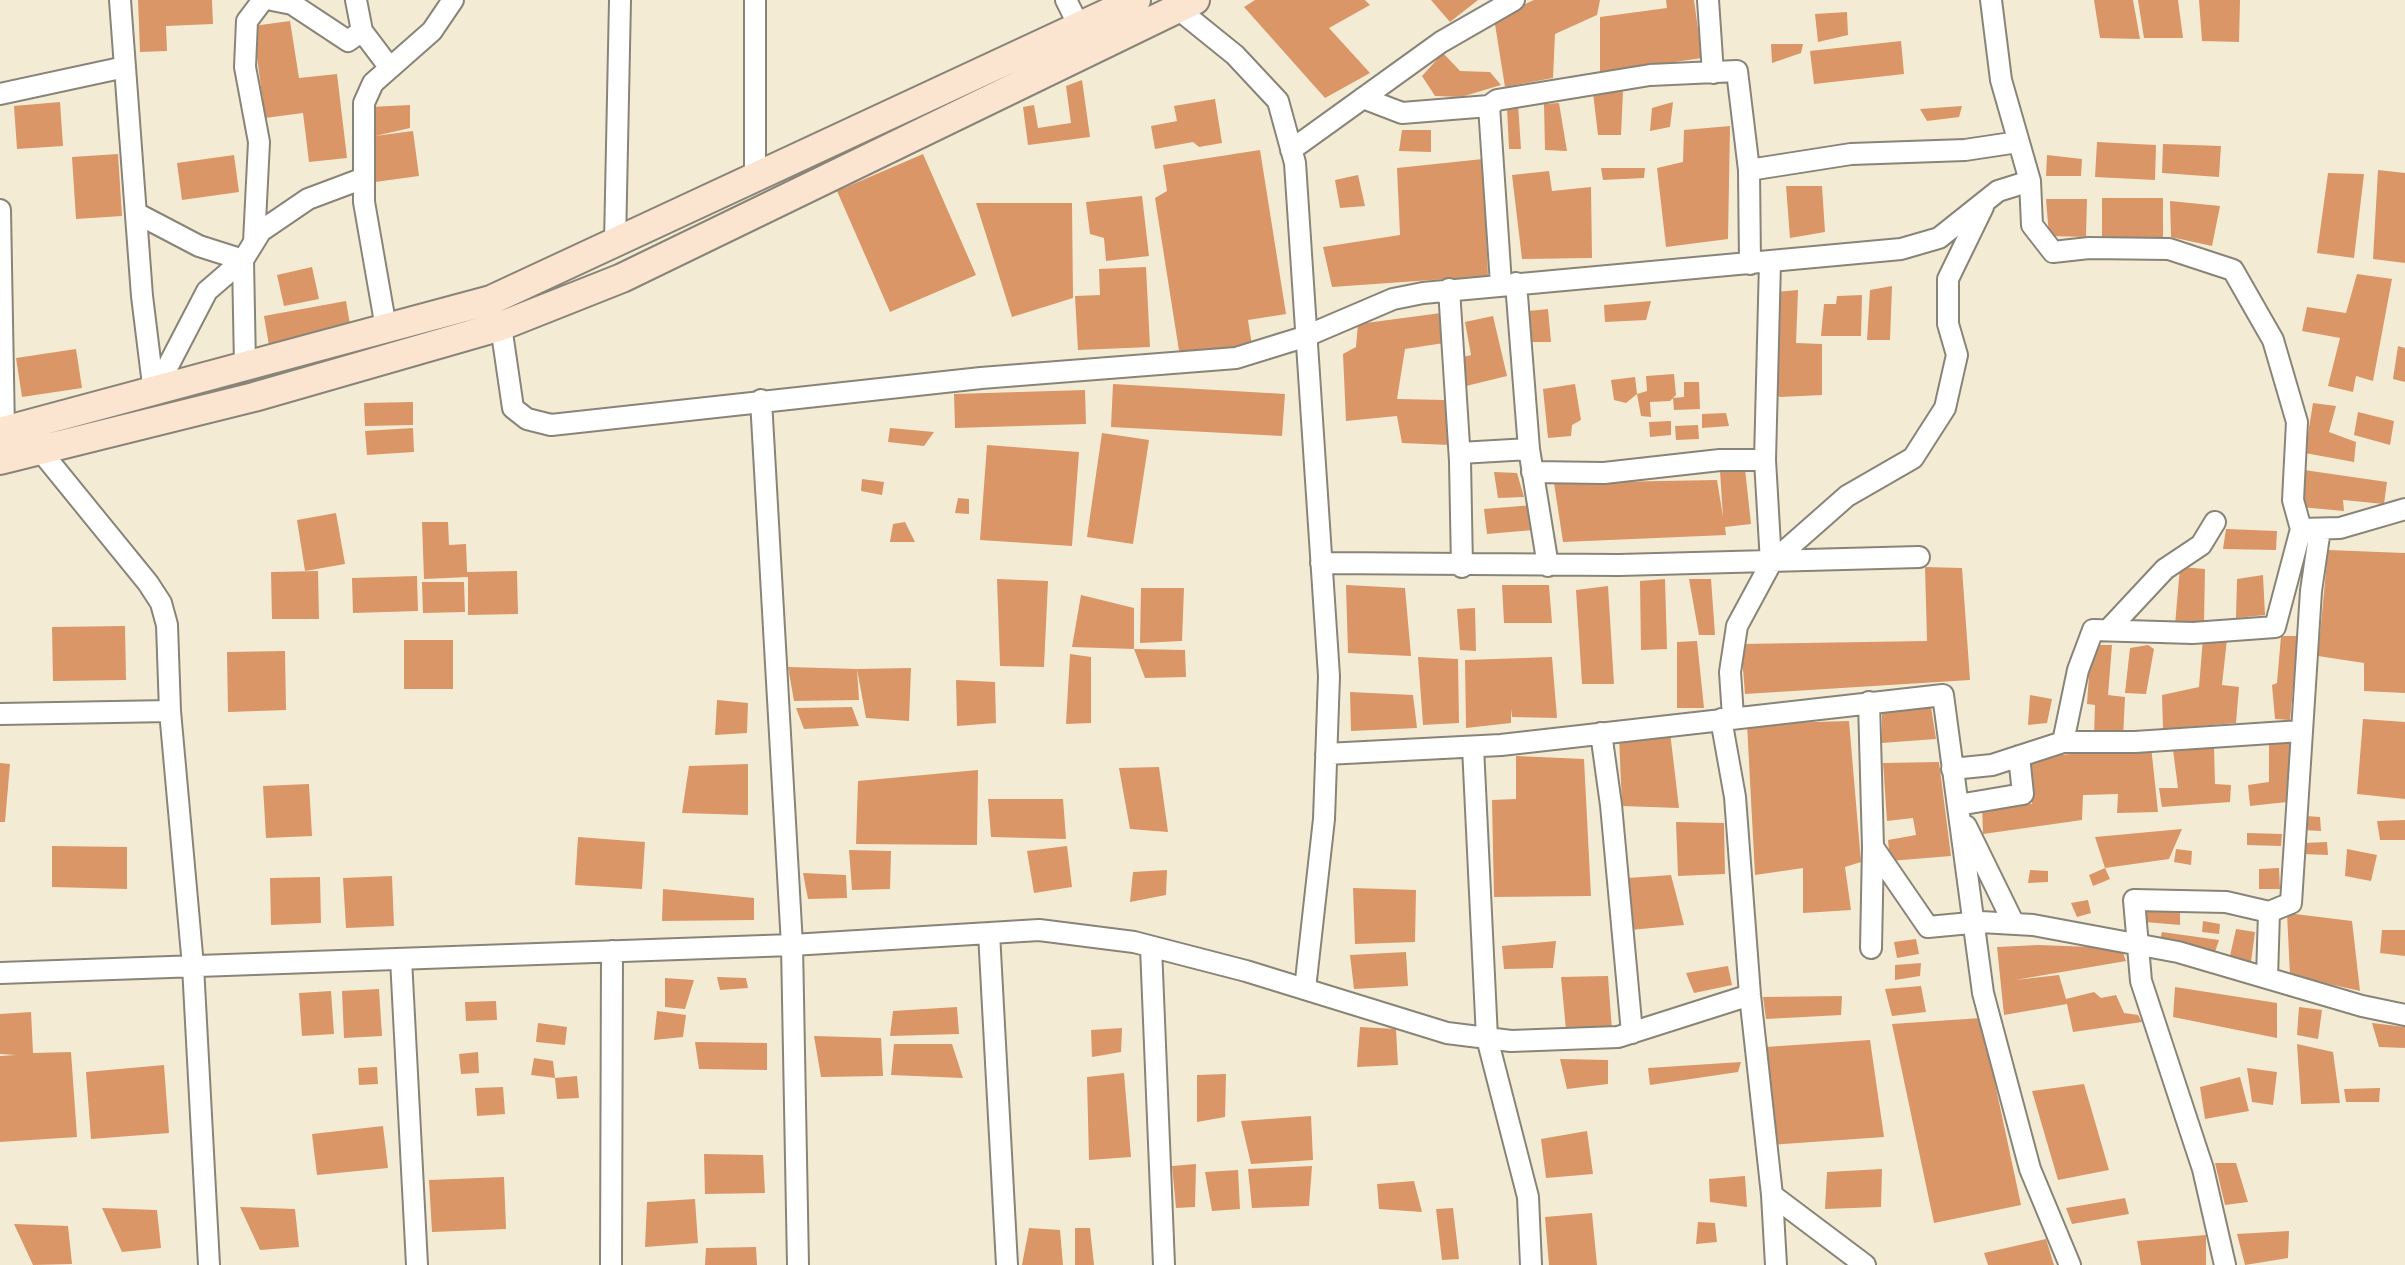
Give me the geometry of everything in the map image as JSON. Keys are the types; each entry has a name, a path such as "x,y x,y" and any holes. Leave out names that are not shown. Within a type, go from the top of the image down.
{"main road":[{"path":"2,432 491,300 1136,0"},
{"path":"0,460 254,397 501,326 622,278 1186,5"}],"street":[{"path":"120,0 136,213 154,393"},
{"path":"254,242 259,142 245,67 247,21 263,0"},
{"path":"272,0 292,4 348,41 362,31"},
{"path":"356,0 362,31 390,68"},
{"path":"386,328 364,202 364,103 373,83 432,31 453,0"},
{"path":"615,243 620,0"},
{"path":"755,0 755,179"},
{"path":"1066,0 1080,28"},
{"path":"1291,150 1441,42 1514,0"},
{"path":"1708,0 1713,73"},
{"path":"1991,0 2001,80 2030,181 2032,225 2053,252 2169,249 2233,270 2273,340 2297,422 2293,500 2310,529 2291,903 2269,912 2226,902 2134,900 2141,981 2203,1169 2225,1265"},
{"path":"1186,5 1278,101 1291,150 1329,676 1324,819 1305,989"},
{"path":"0,94 125,67"},
{"path":"1363,98 1402,113 1489,106 1497,100 1637,77 1737,71 1760,263 1771,563"},
{"path":"1489,106 1529,449 1548,566"},
{"path":"1749,170 1851,154 1965,150 2018,142"},
{"path":"154,393 207,291 243,260 261,231 308,199 364,178"},
{"path":"501,326 513,408 527,419 551,425 981,378 1236,358 1304,337 1393,299 1449,289 1844,257 1924,243 1939,238 1998,191 2030,181"},
{"path":"1776,1265 1727,718 1737,626 1771,563 1847,496 1913,458 1945,408 1957,355 1948,324 1948,279 1987,200"},
{"path":"0,210 2,432"},
{"path":"136,213 199,246 243,260"},
{"path":"243,260 245,366"},
{"path":"1449,289 1460,453 1462,567"},
{"path":"761,400 792,945 798,1265"},
{"path":"39,449 161,603 167,625 170,711 193,966 209,1265"},
{"path":"1460,453 1529,449"},
{"path":"1532,472 1604,473 1720,460 1765,460"},
{"path":"2310,529 2340,528 2405,509"},
{"path":"2109,629 2165,569 2201,545 2215,522"},
{"path":"2063,742 2078,670 2093,630 2193,633 2275,627 2310,529"},
{"path":"1321,563 1462,567 1771,563 1919,557"},
{"path":"1326,754 1473,747 1943,695 1983,993 2026,1154 2070,1265"},
{"path":"1869,702 1873,847 1871,948"},
{"path":"0,714 170,711"},
{"path":"1952,769 1992,765 2063,742 2135,742 2301,731"},
{"path":"1601,733 1611,805 1632,1033"},
{"path":"1473,747 1487,1038 1528,1197 1531,1265"},
{"path":"1959,810 2023,794 2019,756"},
{"path":"1959,810 1985,858 2014,924"},
{"path":"1873,847 1928,927 1973,923 2014,924 2178,952 2405,1015"},
{"path":"2267,978 2269,912"},
{"path":"0,973 792,945 1039,930 1089,934 1151,947 1305,989 1447,1033 1511,1041 1618,1037 1750,995"},
{"path":"989,933 1007,1265"},
{"path":"1151,947 1164,1265"},
{"path":"611,1265 612,951"},
{"path":"401,959 417,1265"},
{"path":"1772,1195 1865,1265"}],"building":[{"path":"138,0 212,0 213,24 166,26 167,51 140,52"},
{"path":"1255,0 1365,0 1370,5 1329,28 1370,73 1325,98 1244,7"},
{"path":"1431,0 1478,0 1450,22"},
{"path":"1534,0 1600,0 1597,15 1555,34 1553,78 1505,87 1494,18"},
{"path":"1666,0 1694,0 1702,58 1600,73 1600,17 1667,8"},
{"path":"2094,0 2133,0 2140,39 2100,38"},
{"path":"2138,0 2178,0 2183,38 2144,38"},
{"path":"2199,0 2240,0 2239,42 2202,41"},
{"path":"1847,12 1848,35 1818,42 1815,14"},
{"path":"290,21 299,78 337,74 347,158 309,162 303,113 265,118 253,26"},
{"path":"1901,41 1904,74 1814,84 1810,51"},
{"path":"1771,44 1803,44 1801,53 1772,63"},
{"path":"1443,53 1460,71 1490,72 1501,85 1461,97 1435,96 1422,76"},
{"path":"1082,80 1090,137 1028,145 1023,107 1034,105 1038,128 1071,123 1066,86"},
{"path":"1623,91 1621,135 1598,135 1593,93"},
{"path":"1215,99 1222,143 1199,147 1193,142 1155,149 1151,126 1177,121 1174,106"},
{"path":"60,102 63,146 17,149 14,106"},
{"path":"1673,102 1670,127 1650,131 1652,108"},
{"path":"1559,103 1567,151 1545,150 1544,104"},
{"path":"1518,104 1521,149 1509,149 1507,108"},
{"path":"410,105 410,128 375,136 413,131 419,176 375,182 369,137 370,107"},
{"path":"1962,106 1959,117 1927,121 1920,109"},
{"path":"1730,126 1728,239 1666,247 1657,168 1683,162 1684,130"},
{"path":"1402,130 1431,130 1431,152 1399,151"},
{"path":"2097,142 2156,145 2155,180 2095,177"},
{"path":"2163,144 2221,146 2219,177 2162,173"},
{"path":"1260,150 1286,314 1248,320 1252,346 1180,357 1155,198 1167,191 1163,165"},
{"path":"118,154 122,216 76,219 72,157"},
{"path":"923,154 976,275 890,312 837,191"},
{"path":"234,155 239,192 182,200 177,163"},
{"path":"2047,155 2082,159 2081,176 2046,176"},
{"path":"1483,159 1488,276 1332,287 1323,247 1400,235 1397,168"},
{"path":"1601,168 1645,168 1644,178 1603,180"},
{"path":"2378,170 2405,173 2405,263 2373,259"},
{"path":"1549,171 1552,191 1591,187 1592,258 1522,259 1512,175"},
{"path":"2328,173 2364,174 2354,258 2317,253"},
{"path":"1358,175 1365,206 1340,208 1335,180"},
{"path":"1786,186 1822,186 1825,232 1790,238"},
{"path":"1142,196 1149,256 1106,261 1104,238 1090,234 1086,202"},
{"path":"2102,198 2163,198 2163,237 2102,238"},
{"path":"2046,199 2087,199 2086,237 2049,236"},
{"path":"2170,201 2220,206 2212,246 2171,237"},
{"path":"976,203 1072,203 1073,298 1012,317"},
{"path":"312,267 319,299 284,306 277,275"},
{"path":"1146,267 1150,347 1078,350 1075,296 1100,295 1099,269"},
{"path":"2357,274 2392,279 2373,381 2356,376 2353,392 2328,386 2340,338 2302,331 2307,307 2346,313"},
{"path":"1892,286 1890,340 1867,340 1870,290"},
{"path":"1798,290 1796,343 1822,344 1822,395 1780,397 1773,392 1776,292"},
{"path":"1862,295 1861,336 1821,336 1824,304 1836,304 1837,296"},
{"path":"346,301 352,336 270,351 264,316"},
{"path":"1651,301 1646,320 1605,322 1604,305"},
{"path":"1548,309 1551,342 1528,342 1529,311"},
{"path":"1441,313 1444,343 1405,349 1397,399 1445,400 1450,445 1402,443 1397,416 1346,421 1343,354 1356,347 1358,324"},
{"path":"1493,316 1507,376 1462,387 1455,359 1471,355 1465,322"},
{"path":"2398,346 2405,348 2405,382 2393,379"},
{"path":"76,349 82,388 22,397 16,358"},
{"path":"1674,374 1676,395 1670,401 1650,402 1651,417 1641,416 1637,394 1647,391 1646,376"},
{"path":"1635,377 1637,394 1626,403 1614,400 1611,380"},
{"path":"1684,382 1699,382 1700,409 1674,410 1673,398 1684,397"},
{"path":"1113,384 1285,394 1282,436 1111,427"},
{"path":"1575,384 1581,420 1572,425 1571,436 1548,438 1543,389"},
{"path":"1085,390 1086,424 955,428 954,394"},
{"path":"413,402 413,425 365,426 364,403"},
{"path":"2313,403 2336,406 2329,432 2356,442 2354,462 2305,453"},
{"path":"2358,412 2394,421 2390,445 2354,435"},
{"path":"1726,413 1729,426 1702,428 1702,414"},
{"path":"1671,421 1671,435 1650,437 1649,422"},
{"path":"1698,425 1699,439 1676,440 1675,426"},
{"path":"413,428 414,452 367,455 365,431"},
{"path":"890,428 934,432 924,446 888,442"},
{"path":"1102,433 1149,440 1133,544 1087,537"},
{"path":"987,445 1079,452 1072,546 980,540"},
{"path":"1745,469 1751,524 1725,527 1726,535 1563,542 1554,483 1717,480 1723,517 1720,471"},
{"path":"2304,470 2387,482 2384,504 2343,500 2344,511 2300,507"},
{"path":"1494,472 1517,473 1524,497 1498,498"},
{"path":"862,479 884,482 882,495 861,491"},
{"path":"958,498 969,499 969,514 955,513"},
{"path":"1533,505 1533,530 1487,534 1484,509"},
{"path":"336,513 345,564 305,571 297,520"},
{"path":"422,522 448,522 449,545 466,544 467,572 517,571 518,614 468,615 468,577 424,579"},
{"path":"905,522 915,542 890,542 893,524"},
{"path":"2226,529 2277,531 2276,550 2223,549"},
{"path":"2328,550 2405,553 2405,693 2364,691 2364,663 2318,656"},
{"path":"1925,567 1962,568 1970,680 1745,694 1741,644 1927,641"},
{"path":"2180,567 2205,569 2204,625 2175,625"},
{"path":"318,571 319,619 272,619 271,572"},
{"path":"2263,575 2265,615 2236,618 2237,579"},
{"path":"417,576 418,611 353,613 352,578"},
{"path":"997,579 1048,581 1044,667 1000,666"},
{"path":"1665,579 1667,649 1641,650 1640,581"},
{"path":"1689,579 1711,579 1715,635 1699,635"},
{"path":"422,582 464,582 465,612 423,613"},
{"path":"1346,585 1405,588 1411,656 1348,653"},
{"path":"1502,585 1549,585 1552,623 1504,623"},
{"path":"1608,586 1614,684 1582,684 1576,590"},
{"path":"1141,588 1184,588 1182,641 1140,643"},
{"path":"1081,595 1134,608 1134,649 1072,647"},
{"path":"1475,608 1476,651 1460,650 1457,609"},
{"path":"125,626 126,680 53,681 52,627"},
{"path":"2281,636 2298,636 2290,720 2275,719 2272,685 2277,683"},
{"path":"2203,638 2227,639 2222,685 2239,687 2236,723 2163,729 2162,695 2199,687"},
{"path":"404,640 453,640 453,689 404,689"},
{"path":"1697,641 1704,708 1677,708 1677,642"},
{"path":"2091,645 2112,645 2108,695 2125,697 2123,738 2094,737 2095,705 2087,704"},
{"path":"2148,645 2154,649 2146,694 2125,693 2130,648"},
{"path":"1134,649 1185,650 1186,677 1145,678"},
{"path":"285,651 286,710 228,712 227,652"},
{"path":"1070,654 1091,657 1091,723 1066,724"},
{"path":"1418,657 1458,659 1459,723 1423,725"},
{"path":"1552,657 1557,718 1512,717 1511,708 1511,723 1466,728 1465,660"},
{"path":"788,667 857,669 859,700 794,701"},
{"path":"911,668 909,721 866,718 857,669"},
{"path":"956,680 995,682 996,723 957,726"},
{"path":"1350,692 1413,695 1417,728 1351,731"},
{"path":"2030,695 2052,699 2047,723 2028,725"},
{"path":"717,700 748,703 747,733 715,735"},
{"path":"852,707 859,726 804,729 796,708"},
{"path":"1931,707 1936,739 1882,743 1882,711"},
{"path":"2363,719 2405,722 2405,799 2357,794"},
{"path":"1849,721 1861,862 1845,867 1851,910 1803,913 1803,868 1755,875 1747,724"},
{"path":"1670,732 1679,808 1622,806 1619,736"},
{"path":"2269,742 2290,742 2287,802 2250,806 2248,785 2269,782"},
{"path":"2151,746 2158,812 2117,813 2118,794 2083,795 2082,820 1983,834 1982,805 2032,804 2031,758"},
{"path":"2214,747 2215,784 2231,785 2230,802 2162,807 2159,788 2178,788 2173,750"},
{"path":"1516,756 1584,759 1591,896 1494,897 1492,800 1516,799"},
{"path":"1939,762 1951,856 1890,861 1888,840 1916,835 1913,818 1887,821 1883,763"},
{"path":"0,763 10,764 5,822 0,822"},
{"path":"748,764 748,815 682,813 689,766"},
{"path":"1159,767 1168,832 1130,829 1119,768"},
{"path":"978,770 977,845 856,844 858,781"},
{"path":"309,784 312,836 266,838 263,786"},
{"path":"988,799 1063,799 1066,839 991,837"},
{"path":"2306,816 2320,817 2321,831 2303,830"},
{"path":"2405,820 2405,840 2380,840 2377,821"},
{"path":"1676,822 1724,823 1725,874 1678,876"},
{"path":"2182,829 2169,859 2105,868 2095,837"},
{"path":"2247,833 2282,834 2281,846 2247,845"},
{"path":"578,837 645,842 642,889 575,885"},
{"path":"2327,842 2328,855 2303,854 2304,843"},
{"path":"52,846 127,847 127,889 52,887"},
{"path":"1067,846 1072,887 1034,893 1027,851"},
{"path":"2176,849 2192,851 2191,865 2174,862"},
{"path":"2347,849 2377,855 2371,881 2345,876"},
{"path":"849,850 891,851 890,889 852,890"},
{"path":"2105,868 2110,879 2093,886 2089,875"},
{"path":"2279,868 2280,889 2259,889 2259,869"},
{"path":"1167,870 1166,895 1130,902 1133,872"},
{"path":"2030,870 2048,871 2048,882 2028,883"},
{"path":"803,873 846,875 847,898 808,899"},
{"path":"1671,875 1684,925 1630,930 1628,878"},
{"path":"392,876 394,926 346,928 343,878"},
{"path":"320,877 321,923 271,925 270,878"},
{"path":"1353,888 1416,890 1415,942 1355,944"},
{"path":"663,889 754,898 754,920 662,921"},
{"path":"2088,900 2091,913 2077,917 2071,903"},
{"path":"2149,906 2180,908 2180,925 2145,922"},
{"path":"2287,913 2352,921 2360,991 2290,975"},
{"path":"2203,921 2220,924 2219,934 2202,932"},
{"path":"2236,929 2255,932 2251,962 2230,956"},
{"path":"2382,930 2405,930 2405,956 2380,953"},
{"path":"2162,932 2219,940 2215,952 2160,940"},
{"path":"1916,939 1919,954 1897,958 1894,942"},
{"path":"1556,941 1553,968 1504,969 1502,946"},
{"path":"1997,947 2121,948 2126,961 2015,980 2059,975 2066,999 2094,992 2101,998 2116,995 2124,1013 2138,1015 2142,1022 2073,1032 2067,1004 2004,1015"},
{"path":"1406,952 1408,986 1354,989 1350,955"},
{"path":"1921,963 1920,976 1895,980 1895,965"},
{"path":"1728,966 1732,985 1694,993 1686,973"},
{"path":"1608,976 1612,1030 1566,1030 1561,977"},
{"path":"717,977 746,978 748,988 720,990"},
{"path":"665,978 694,980 685,1009 665,1007"},
{"path":"1921,986 1926,1012 1892,1016 1885,989"},
{"path":"2175,987 2277,1003 2277,1038 2173,1017"},
{"path":"379,989 382,1036 344,1038 342,991"},
{"path":"331,991 334,1034 302,1036 299,993"},
{"path":"1842,996 1841,1015 1766,1019 1763,997"},
{"path":"496,1001 497,1020 466,1021 465,1002"},
{"path":"957,1007 959,1034 890,1036 893,1011"},
{"path":"2299,1007 2322,1010 2318,1039 2297,1035"},
{"path":"657,1011 686,1015 683,1037 654,1040"},
{"path":"31,1012 33,1053 71,1052 77,1137 0,1142 0,1056 16,1055 0,1054 0,1014"},
{"path":"1981,1018 2021,1205 1934,1223 1892,1024"},
{"path":"538,1023 567,1027 565,1045 536,1042"},
{"path":"2372,1023 2405,1027 2405,1048 2379,1047"},
{"path":"1360,1027 1396,1029 1398,1065 1357,1067"},
{"path":"1122,1028 1121,1052 1092,1057 1091,1030"},
{"path":"814,1036 881,1038 883,1076 821,1077"},
{"path":"1870,1040 1884,1137 1769,1145 1765,1047"},
{"path":"695,1042 767,1043 767,1070 699,1069"},
{"path":"894,1044 952,1044 963,1078 891,1075"},
{"path":"2297,1044 2333,1052 2340,1103 2301,1104"},
{"path":"478,1052 479,1073 461,1074 459,1054"},
{"path":"534,1058 553,1061 555,1078 531,1075"},
{"path":"1560,1059 1608,1060 1608,1084 1567,1089"},
{"path":"1741,1062 1738,1072 1650,1085 1648,1068"},
{"path":"164,1065 169,1133 91,1139 86,1072"},
{"path":"377,1067 378,1084 359,1085 358,1068"},
{"path":"2247,1068 2277,1072 2273,1105 2252,1102"},
{"path":"1124,1073 1131,1157 1089,1160 1087,1077"},
{"path":"1226,1074 1225,1117 1197,1122 1197,1075"},
{"path":"577,1076 579,1098 557,1099 555,1078"},
{"path":"2240,1077 2249,1111 2205,1119 2200,1087"},
{"path":"2084,1084 2109,1170 2058,1180 2032,1091"},
{"path":"503,1087 505,1114 477,1116 475,1088"},
{"path":"2380,1088 2379,1102 2346,1102 2344,1089"},
{"path":"1311,1116 1313,1160 1251,1164 1241,1121"},
{"path":"383,1126 388,1168 317,1175 312,1134"},
{"path":"1587,1131 1593,1174 1546,1178 1541,1139"},
{"path":"704,1154 763,1155 765,1193 705,1194"},
{"path":"2215,1163 2236,1163 2248,1202 2225,1205"},
{"path":"1196,1164 1195,1207 1176,1208 1172,1166"},
{"path":"1312,1166 1309,1206 1252,1208 1248,1169"},
{"path":"1882,1169 1881,1207 1825,1209 1827,1172"},
{"path":"1238,1170 1240,1209 1212,1211 1205,1172"},
{"path":"1745,1176 1747,1207 1710,1202 1709,1179"},
{"path":"504,1177 506,1229 432,1232 429,1180"},
{"path":"1414,1181 1422,1212 1379,1209 1377,1184"},
{"path":"2125,1198 2129,1214 2072,1224 2066,1208"},
{"path":"695,1199 698,1243 645,1247 647,1202"},
{"path":"240,1207 295,1209 299,1247 260,1250"},
{"path":"102,1208 157,1210 161,1248 122,1252"},
{"path":"1453,1208 1459,1259 1442,1260 1436,1209"},
{"path":"1592,1213 1597,1265 1549,1265 1545,1217"},
{"path":"1698,1222 1715,1223 1717,1242 1696,1244"},
{"path":"14,1224 68,1226 72,1264 33,1265"},
{"path":"1029,1228 1060,1230 1063,1265 1022,1265"},
{"path":"1075,1228 1090,1228 1094,1265 1075,1265"},
{"path":"2289,1231 2288,1258 2245,1265 2237,1234"},
{"path":"2206,1235 2206,1265 2141,1265 2137,1241"},
{"path":"2046,1239 2054,1265 1988,1265 1984,1253"},
{"path":"756,1247 757,1265 705,1265 706,1248"}]}
